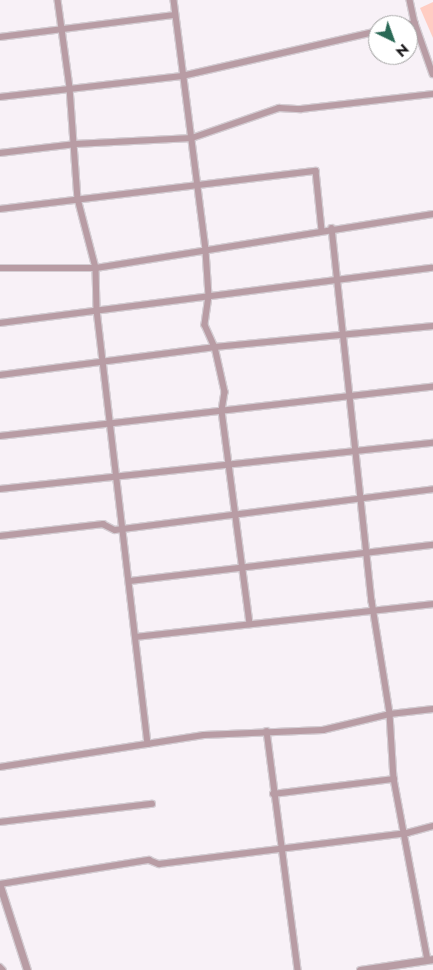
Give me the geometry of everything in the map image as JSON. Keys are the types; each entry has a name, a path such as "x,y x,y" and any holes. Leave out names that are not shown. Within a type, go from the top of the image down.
{"street":[{"path":"58,0 70,88 78,199 96,268 97,310 118,475 148,744"},
{"path":"174,0 182,76 206,250 209,296 205,325 215,348 224,392 222,410 234,515 250,624"},
{"path":"410,0 413,15"},
{"path":"0,37 175,15"},
{"path":"418,32 433,74"},
{"path":"0,97 182,76 368,33"},
{"path":"0,153 75,144 192,138 279,108 301,109 433,94"},
{"path":"0,209 316,171 322,230"},
{"path":"0,268 96,268 332,228 433,214"},
{"path":"332,228 346,336 373,611 390,714 394,779 407,832 431,959 360,970"},
{"path":"0,323 432,268"},
{"path":"0,375 215,348 433,326"},
{"path":"0,436 433,387"},
{"path":"0,489 229,463 358,452 433,443"},
{"path":"0,536 103,524 115,530 433,489"},
{"path":"130,581 433,544"},
{"path":"136,637 433,604"},
{"path":"0,767 204,735 323,730 390,714 433,709"},
{"path":"267,731 273,794 298,970"},
{"path":"273,794 394,779"},
{"path":"0,822 152,804"},
{"path":"27,970 0,885 149,860 159,864 407,832 433,826"},
{"path":"0,967 3,970"}],"shaded area":[{"path":"433,2 433,38 420,8"}]}
